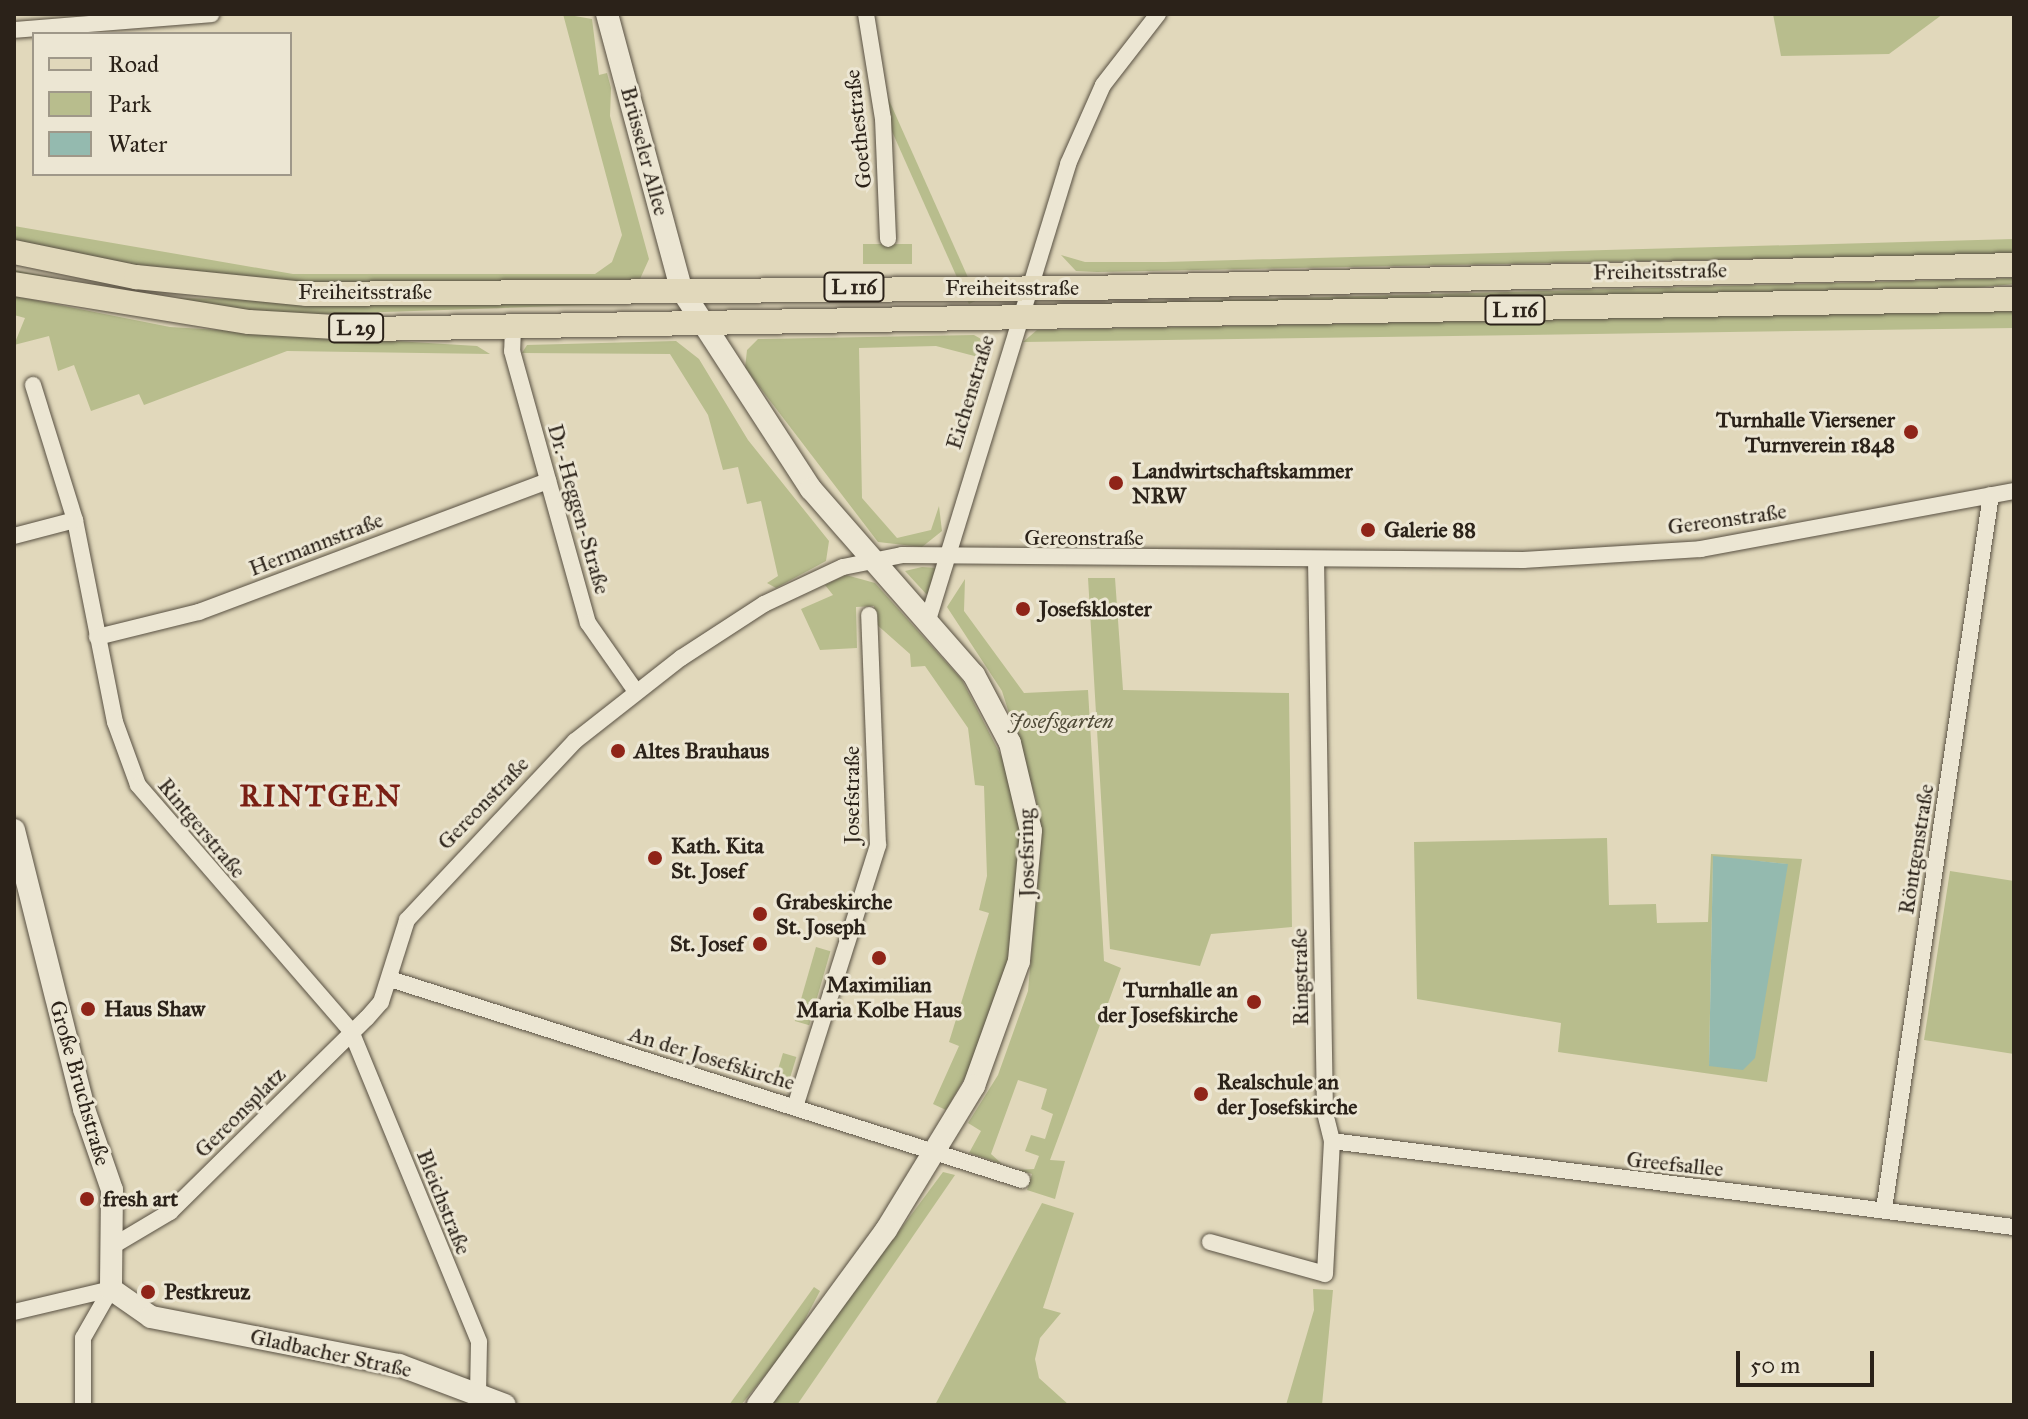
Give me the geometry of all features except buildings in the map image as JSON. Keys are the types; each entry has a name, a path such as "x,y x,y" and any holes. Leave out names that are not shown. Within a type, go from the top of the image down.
{"main road":[{"name":"Brüsseler Allee","path":"607,14 681,289"},
{"name":"Freiheitsstraße","path":"14,252 136,277 307,294 1027,286 2014,265"},
{"name":"Freiheitsstraße","path":"14,284 249,322 513,327 2014,299"},
{"name":"Josefsring","path":"681,289 802,478 974,675 1010,743 1031,831 1030,891 1011,991 974,1086 936,1153 758,1405"},
{"name":"Große Bruchstraße","path":"14,830 84,1109 112,1190 116,1244 111,1289"},
{"name":"Gladbacher Straße","path":"111,1289 151,1317 399,1365 505,1405"}],"street":[{"path":"14,30 211,14"},
{"name":"Goethestraße","path":"866,14 884,132 888,239"},
{"name":"Eichenstraße","path":"928,620 950,560 953,524 1016,319 1103,85 1158,14"},
{"name":"Dr.-Heggen-Straße","path":"513,327 512,351 588,623 635,690"},
{"name":"Rintgerstraße","path":"33,385 75,520 97,637 138,785 351,1031"},
{"name":"Hermannstraße","path":"97,637 199,612 548,481"},
{"name":"Gereonstraße","path":"351,1031 381,1002 407,920 517,797 635,690 764,604 843,567 875,560 1523,560 1701,549 2014,491"},
{"name":"Röntgenstraße","path":"1884,1209 1991,495"},
{"path":"14,536 75,520"},
{"name":"Ringstraße","path":"1210,1242 1325,1274 1332,1141 1325,1113 1316,559"},
{"name":"Josefstraße","path":"795,1107 878,845 869,615"},
{"name":"An der Josefskirche","path":"390,979 1022,1180"},
{"name":"Gereonsplatz","path":"116,1244 178,1205 351,1031"},
{"name":"Bleichstraße","path":"351,1031 479,1342 478,1394"},
{"name":"Greefsallee","path":"1332,1141 2014,1227"},
{"path":"14,1312 111,1289"},
{"path":"83,1405 83,1338 111,1289"}],"green space":[{"path":"563,14 592,19 599,75 607,73 611,88 610,116 649,259 640,279 626,285 348,286 145,269 14,242 14,226 293,274 595,274 612,262 622,235"},
{"path":"1773,14 1943,14 1889,54 1781,56"},
{"path":"880,79 978,300 969,304 870,83"},
{"path":"2014,239 2014,254 1097,272 1076,271 1061,255 1085,262 1165,262"},
{"path":"863,244 912,244 912,264 863,264"},
{"path":"14,270 158,298 646,303 296,315 158,304 14,276"},
{"path":"2014,278 2014,284 1914,294 1075,304"},
{"path":"14,296 170,327 477,346 490,354 287,351 144,405 139,394 91,411 74,365 58,371 49,336 14,345 25,318 14,315"},
{"path":"2014,309 2014,328 1023,342 1037,330"},
{"path":"974,335 990,344 986,359 936,346 859,348 862,498 897,538 931,530 939,506 942,531 922,547 878,542 745,368 747,350 758,339"},
{"path":"676,341 699,359 748,440 829,541 826,561 776,588 767,583 778,576 761,501 747,504 738,467 723,470 708,415 670,354 522,353 527,345"},
{"path":"922,567 938,568 928,596 905,571"},
{"path":"846,575 875,583 962,680 1013,779 1022,835 1011,957 978,1055 946,1110 933,1104 959,1046 949,1042 989,913 979,910 987,876 984,786 975,785 968,728 925,666 911,667 910,654 875,623 874,606 856,607 857,648 820,650 801,609 833,595 825,585"},
{"path":"1088,578 1115,578 1123,690 1289,693 1292,927 1211,934 1200,966 1110,949"},
{"name":"Josefsgarten","path":"965,579 964,611 1024,693 1088,690 1104,961 1121,968 1050,1160 1065,1161 1055,1199 1027,1190 1032,1174 1018,1170 1034,1169 1039,1156 1025,1151 1031,1135 1045,1139 1053,1114 1041,1109 1047,1089 1018,1080 991,1154 1002,1164 969,1153 981,1131 968,1123 998,1075 1028,991 1041,843 1036,799 1002,691 947,607"},
{"path":"1607,838 1609,905 1656,904 1657,923 1708,922 1711,854 1802,859 1767,1082 1558,1052 1561,1023 1417,999 1414,842","holes":["1713,857 1787,864 1710,1066"]},
{"path":"1950,871 2014,881 2014,1054 1924,1040"},
{"path":"816,947 830,951 809,1025 795,1021"},
{"path":"783,1053 796,1057 786,1091 773,1086"},
{"path":"943,1172 955,1175 797,1405 770,1405"},
{"path":"1042,1203 1074,1213 1043,1308 1061,1313 1040,1338 1035,1359 1039,1378 1069,1405 935,1405"},
{"path":"814,1287 820,1291 794,1340 741,1405 729,1405"},
{"path":"1313,1289 1333,1290 1322,1405 1286,1405 1314,1310"}],"water":[{"path":"1713,856 1788,864 1755,1058 1743,1070 1709,1066"}],"place":[{"name":"Turnhalle Viersener Turnverein 1848","path":"1911,432"},
{"name":"Landwirtschaftskammer NRW","path":"1116,483"},
{"name":"Galerie 88","path":"1368,530"},
{"name":"Josefskloster","path":"1023,609"},
{"name":"Altes Brauhaus","path":"618,751"},
{"name":"Kath. Kita St. Josef","path":"655,858"},
{"name":"Grabeskirche St. Joseph","path":"760,914"},
{"name":"St. Josef","path":"760,944"},
{"name":"Maximilian Maria Kolbe Haus","path":"879,958"},
{"name":"Turnhalle an der Josefskirche","path":"1254,1002"},
{"name":"Haus Shaw","path":"88,1009"},
{"name":"Realschule an der Josefskirche","path":"1201,1094"},
{"name":"fresh art","path":"87,1199"},
{"name":"Pestkreuz","path":"148,1292"}],"district":[{"name":"RINTGEN","path":"321,796"}]}
